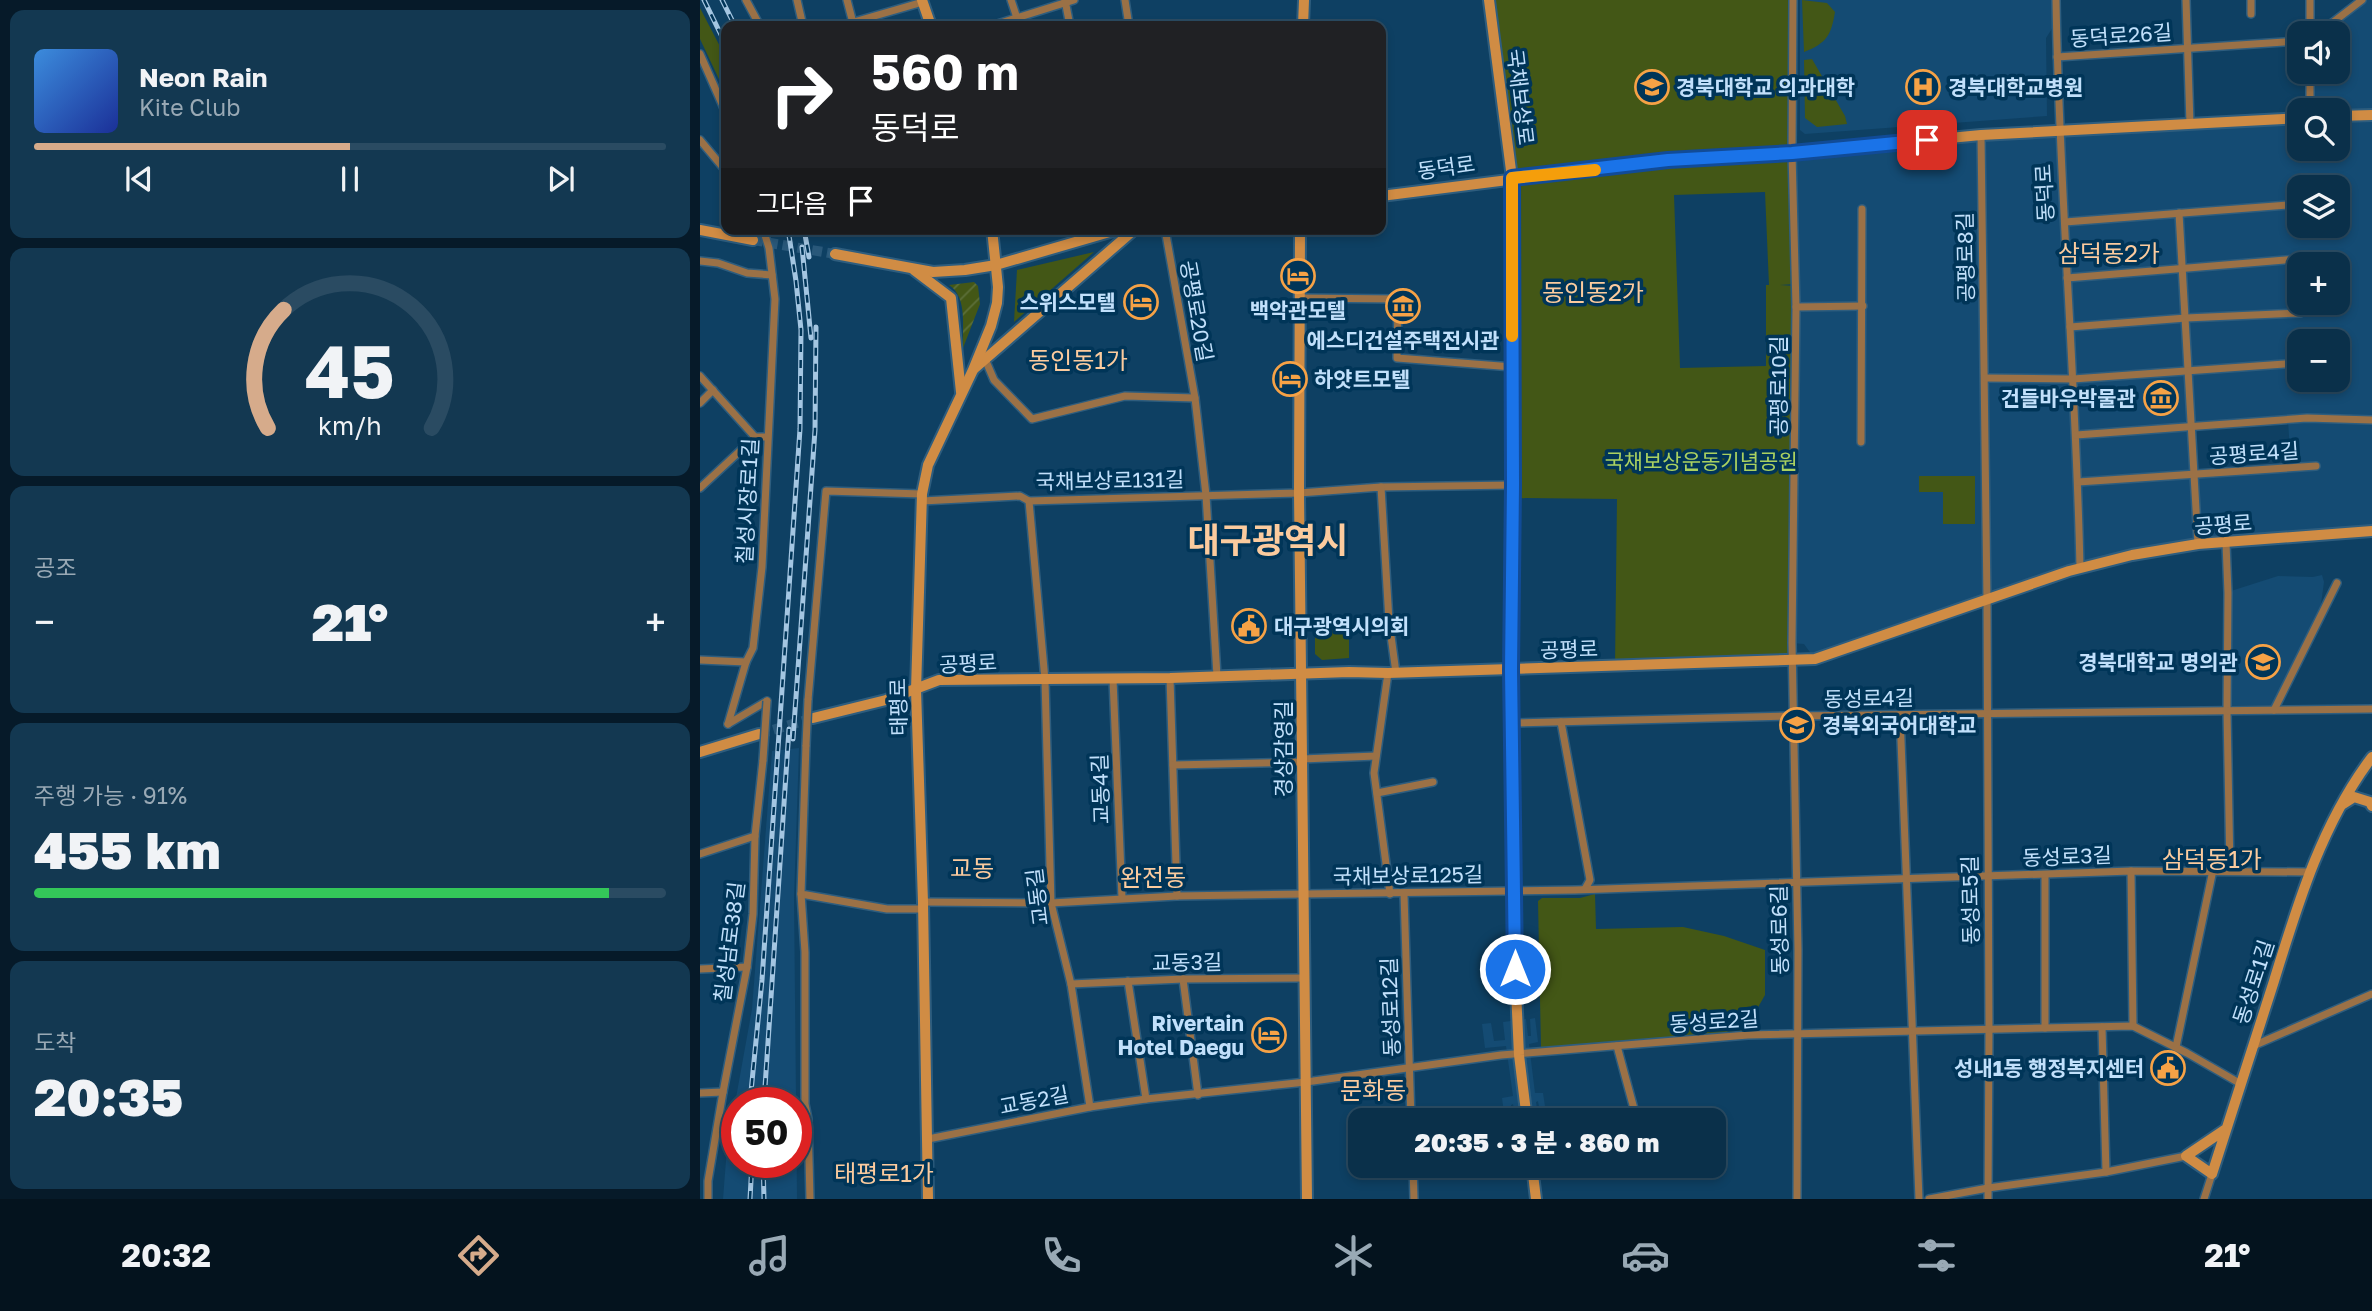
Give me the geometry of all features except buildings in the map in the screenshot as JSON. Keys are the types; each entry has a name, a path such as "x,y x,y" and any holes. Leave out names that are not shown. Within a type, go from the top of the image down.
{"main road":[{"path":"1303,21 1304,0"},
{"name":"국채보상로","path":"1489,0 1512,178 1511,670 1515,969 1519,1055 1526,1108"},
{"path":"923,1 929,21"},
{"path":"2350,116 2372,115"},
{"name":"동덕로","path":"1386,195 1668,160 1792,153 1981,135 2287,119"},
{"path":"700,230 721,234"},
{"path":"726,235 753,240"},
{"name":"태평로","path":"928,1199 916,690 922,497 928,466 973,370 997,303 993,235"},
{"path":"835,254 933,272 996,265 1099,235"},
{"path":"973,370 1128,235"},
{"name":"경상감영길","path":"1300,235 1299,492 1307,1199"},
{"path":"912,268 951,298 961,395"},
{"name":"공평로","path":"813,718 916,690 939,680 1392,673 1815,659 2080,568 2132,555 2197,544 2226,544 2372,531"},
{"path":"700,752 759,734"},
{"name":"동성로1길","path":"2212,1174 2309,872 2341,805 2372,757"},
{"path":"2341,805 2354,797 2370,802 2372,806"},
{"path":"2212,1174 2186,1156 2227,1129"},
{"path":"1533,1178 1536,1199"}],"street":[{"path":"746,0 757,21"},
{"path":"797,0 802,21"},
{"path":"847,0 852,21"},
{"path":"1011,0 1017,18"},
{"path":"1007,21 1074,0"},
{"path":"1125,0 1128,21"},
{"name":"공평로10길","path":"1793,0 1792,153 1796,307 1793,661"},
{"name":"동덕로26길","path":"2056,0 2060,131"},
{"path":"2186,0 2190,124"},
{"path":"2251,0 2251,14"},
{"path":"2310,0 2310,21"},
{"path":"2335,21 2362,0"},
{"path":"859,21 923,1"},
{"path":"1065,1 1069,21"},
{"name":"동덕로26길","path":"2057,57 2287,42"},
{"path":"700,54 721,102"},
{"name":"동덕로","path":"2060,131 2073,379"},
{"name":"공평로8길","path":"1981,135 1987,600"},
{"path":"700,140 721,165"},
{"path":"2065,222 2287,205"},
{"path":"1861,442 1862,209"},
{"name":"공평로4길","path":"2179,213 2197,544"},
{"name":"칠성시장로1길","path":"765,235 775,299 762,567 753,648 746,662 728,724 767,701"},
{"name":"공평로20길","path":"1166,235 1195,398 1206,495 1217,676"},
{"path":"2067,278 2287,260"},
{"path":"700,261 718,263 747,274 772,275"},
{"path":"1301,298 1398,299 1397,358 1513,367"},
{"path":"1796,307 1863,306"},
{"path":"2070,327 2287,314"},
{"path":"985,359 994,380 1032,419 1125,396 1195,398"},
{"path":"1985,378 2073,379 2287,364"},
{"path":"700,376 755,437"},
{"path":"2073,379 2080,568"},
{"path":"700,403 713,390"},
{"name":"공평로4길","path":"2076,435 2307,418 2372,420"},
{"path":"700,488 755,437 767,437"},
{"name":"공평로4길","path":"2078,482 2316,467"},
{"name":"국채보상로131길","path":"801,894 808,700 826,491 922,497 1020,496 1028,501 1381,487 1513,485"},
{"path":"1381,487 1392,673 1374,773 1390,894"},
{"path":"1028,501 1045,680"},
{"path":"2226,544 2230,870"},
{"path":"2274,710 2337,583"},
{"name":"동성로5길","path":"1987,600 1988,1199"},
{"path":"700,660 746,662"},
{"name":"동성로6길","path":"1793,661 1798,1033 1797,1199"},
{"path":"1170,678 1177,896"},
{"name":"교동4길","path":"1113,679 1122,898"},
{"name":"교동길","path":"1045,680 1051,903 1071,984 1090,1107"},
{"name":"칠성남로38길","path":"724,1087 747,967 753,914 755,836 767,701"},
{"name":"동성로4길","path":"1512,723 1793,716 2372,709"},
{"path":"1900,715 1919,1199"},
{"path":"1561,722 1590,880 1585,889"},
{"path":"1173,765 1376,757"},
{"path":"1377,793 1433,782"},
{"path":"700,854 755,836"},
{"path":"2175,1047 2213,870"},
{"path":"2132,871 2133,1026"},
{"name":"동성로3길","path":"1514,891 2132,871 2309,872"},
{"path":"2045,874 2045,1028"},
{"name":"국채보상로125길","path":"1303,894 1514,891"},
{"path":"810,1199 808,1118 804,1104 805,952 801,894 887,909 1177,896 1303,894"},
{"name":"동성로12길","path":"1404,894 1411,1108"},
{"path":"700,969 747,967"},
{"name":"교동3길","path":"1071,984 1183,979 1303,978"},
{"path":"1183,979 1198,1095"},
{"path":"1128,981 1146,1099"},
{"path":"2253,1046 2372,994"},
{"name":"동성로2길","path":"1409,1067 1617,1046 1798,1033 2133,1026 2241,1084"},
{"path":"2102,1027 2106,1172"},
{"path":"1617,1046 1634,1108"},
{"name":"교동2길","path":"928,1139 1090,1107 1409,1067"},
{"path":"700,1093 721,1092"},
{"name":"칠성남로38길","path":"708,1199 708,1181 721,1104"},
{"path":"1929,1199 2106,1172 2186,1156"},
{"name":"동성로1길","path":"2204,1199 2212,1174"},
{"path":"1414,1178 1415,1199"}],"shaded area":[{"name":"경북대학교병원","path":"1800,0 2053,0 2053,27 2046,38 2047,116 1805,134 1800,130"},
{"path":"2362,0 2372,0 2372,531 2132,555 1812,655 1804,644 1792,643 1792,153 2287,120 2287,161 2350,161 2350,98 2310,98 2310,84 2350,84 2350,21 2335,21","holes":["2288,420 2291,468 2194,474 2192,426"]},
{"name":"경북대학교 명의관","path":"2322,575 2324,582 2321,604 2273,705 2232,705 2231,591 2278,576"},
{"path":"799,748 794,899 796,1087 738,1087 752,1009 772,751"},
{"path":"1535,1018 1538,1042 1529,1044 1535,1093 1543,1093 1545,1108 1539,1108 1538,1101 1537,1108 1514,1108 1513,1104 1511,1108 1503,1108 1502,1098 1513,1096 1506,1046 1485,1048 1482,1024 1491,1023 1494,1041 1505,1040 1503,1022 1526,1019 1528,1036 1531,1036 1530,1019"},
{"path":"725,1178 797,1178 797,1199 723,1199"}],"green space":[{"name":"국채보상운동기념공원","path":"1488,0 1793,0 1796,284 1780,285 1796,286 1793,661 1615,666 1617,499 1513,498 1512,178","holes":["1765,192 1769,285 1766,285 1766,366 1680,368 1674,195"]},
{"path":"1802,0 1827,3 1835,12 1827,37 1804,52"},
{"path":"700,8 721,48 721,83 700,39"},
{"path":"1812,59 1847,124 1817,127 1805,118 1804,60"},
{"path":"1094,252 1014,322 1017,270"},
{"path":"974,282 978,286 980,304 963,348 962,305 955,290 949,285"},
{"path":"1919,476 1975,476 1975,524 1943,524 1943,492 1919,492"},
{"path":"1315,630 1349,630 1349,658 1322,660 1315,654"},
{"path":"1595,894 1596,929 1683,927 1724,936 1765,950 1765,995 1744,1032 1541,1048 1538,901 1542,898 1580,898"}],"tunnel":[{"path":"753,240 835,254"},
{"path":"759,734 813,718"}],"railway":[{"path":"704,0 721,35"},
{"path":"722,0 732,21"},
{"path":"751,1087 762,980 800,429 801,330 789,235"},
{"path":"805,235 809,257"},
{"path":"802,247 811,338"},
{"path":"793,739 815,430 816,327"},
{"path":"765,1087 789,729"},
{"path":"750,1199 751,1178"},
{"path":"763,1178 764,1199"}],"slow traffic":[{"path":"1512,336 1512,178 1595,170"}],"place":[{"name":"경북대학교 의과대학","path":"1652,87"},
{"name":"경북대학교병원","path":"1923,87"},
{"name":"백악관모텔","path":"1298,276"},
{"name":"스위스모텔","path":"1141,302"},
{"name":"에스디건설주택전시관","path":"1403,306"},
{"name":"하얏트모텔","path":"1290,379"},
{"name":"건들바우박물관","path":"2161,398"},
{"name":"대구광역시의회","path":"1249,626"},
{"name":"경북대학교 명의관","path":"2263,662"},
{"name":"경북외국어대학교","path":"1797,725"},
{"name":"Rivertain Hotel Daegu","path":"1269,1035"},
{"name":"성내1동 행정복지센터","path":"2168,1068"}],"district":[{"name":"삼덕동2가","path":"2109,252"},
{"name":"동인동2가","path":"1593,291"},
{"name":"동인동1가","path":"1078,359"},
{"name":"대구광역시","path":"1268,540"},
{"name":"삼덕동1가","path":"2212,858"},
{"name":"교동","path":"972,867"},
{"name":"완전동","path":"1153,876"},
{"name":"문화동","path":"1373,1089"},
{"name":"태평로1가","path":"884,1172"}],"route":[{"path":"1515,969 1511,670 1512,178 1668,160 1792,153 1927,140"}]}
